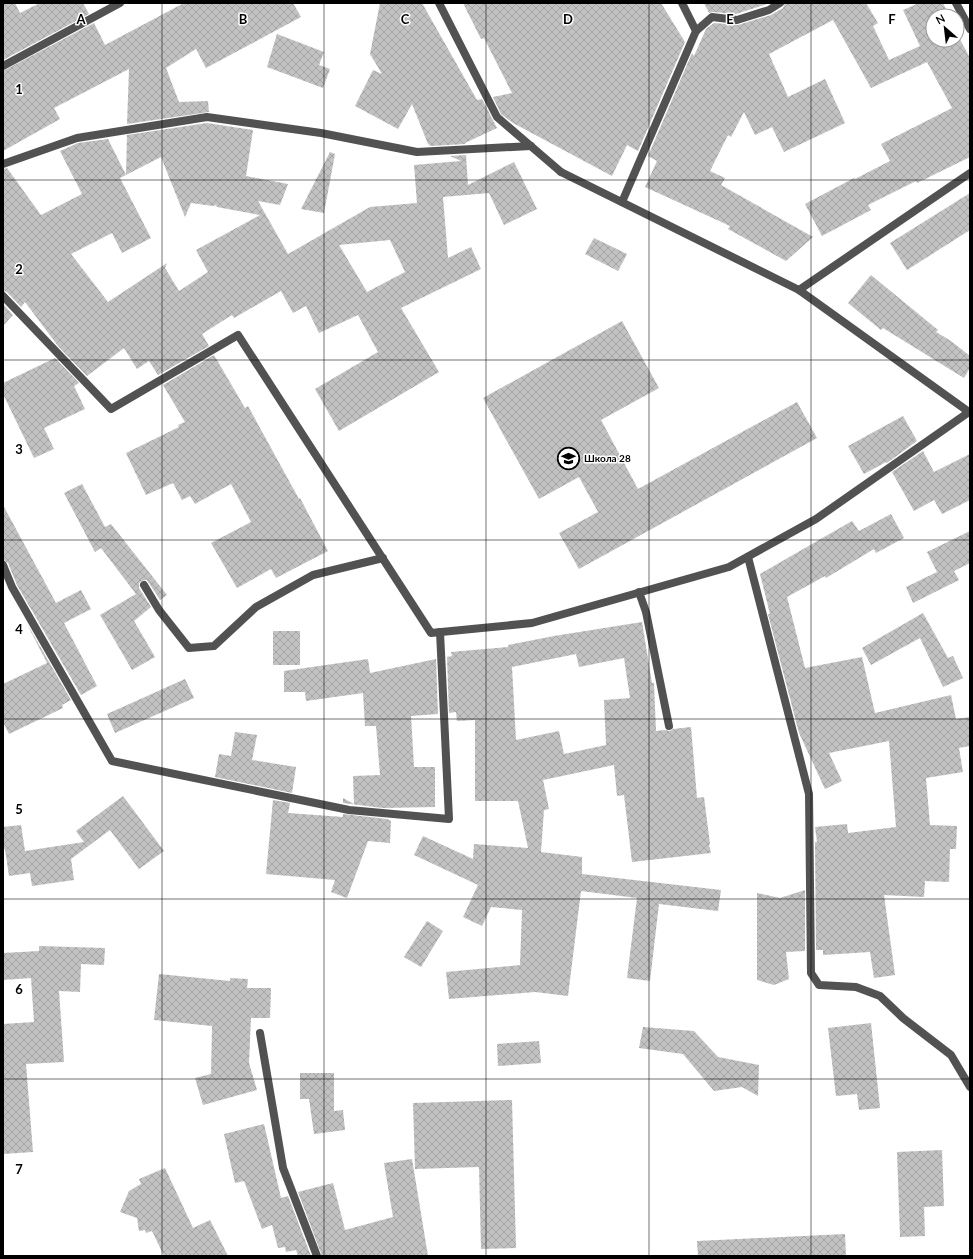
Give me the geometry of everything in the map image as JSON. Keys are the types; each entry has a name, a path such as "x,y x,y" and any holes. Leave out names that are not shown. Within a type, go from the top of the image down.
{"street":[{"path":"3,66 120,3"},
{"path":"3,296 111,409 238,335 431,633 532,623 729,567 816,519 969,412 798,290 561,172 497,117 439,3"},
{"path":"682,3 696,31"},
{"path":"622,202 696,31 712,17 737,20 769,10 780,3"},
{"path":"956,3 970,29"},
{"path":"3,164 77,138 207,117 321,133 417,152 531,146"},
{"path":"798,290 970,173"},
{"path":"748,557 809,794 811,973 819,985 856,986 880,996 903,1018 951,1055 970,1087"},
{"path":"144,585 159,610 189,648 214,646 256,607 313,575 383,558"},
{"path":"3,565 12,587 112,761 349,810 449,819 440,632"},
{"path":"639,592 646,612 669,726"},
{"path":"260,1033 275,1130 283,1168 317,1256"}],"building":[{"path":"3,3 15,3 20,13 40,3 83,3 89,14 3,60"},
{"path":"184,3 293,3 301,17 206,68 196,49 166,68 179,102 208,101 209,112 127,124 129,69 54,108 60,119 3,151 3,71 94,23 105,45"},
{"path":"380,3 422,3 477,100 482,99 497,128 465,144 431,146 428,144 412,104 398,129 355,106 373,70 382,74 370,54"},
{"path":"463,3 661,3 685,42 638,151 627,145 612,176 513,123 501,114 493,97 512,93 484,38 481,39"},
{"path":"704,3 770,3 736,14 709,13"},
{"path":"785,3 866,3 878,23 873,26 889,60 920,46 903,10 919,3 943,3 945,8 925,8 925,48 965,48 970,58 970,157 917,183 916,181 868,205 871,210 822,236 805,204 890,161 881,144 952,108 927,62 871,88 833,20 769,54 788,97 825,79 845,123 784,152 772,127 755,135 744,112 731,137 728,135 710,171 725,178 721,185 813,237 786,261 728,229 730,226 645,187 657,161 648,156 692,53 694,56 706,29 714,23 738,25 771,15 783,8"},
{"path":"277,34 324,52 319,65 330,69 323,88 267,67"},
{"path":"207,123 253,130 246,176 288,184 280,205 258,201 288,254 370,207 417,203 414,165 461,161 450,156 466,155 468,185 514,162 537,209 504,225 489,193 443,197 448,258 471,247 481,269 401,308 439,372 339,431 315,389 378,352 358,315 319,333 306,306 293,313 281,291 234,318 232,315 202,334 209,346 158,375 149,361 137,369 124,348 87,376 58,346 25,302 21,307 7,292 3,291 3,169 7,168 41,215 82,194 60,151 78,143 108,139 126,175 127,135","holes":["161,157 185,217 191,203 213,206 216,205 217,207 260,215 196,250 208,272 179,291 165,268 167,263 108,302 71,254 112,233 122,253 151,238 120,178","390,240 405,272 367,292 339,245"]},
{"path":"330,152 335,154 324,213 301,209"},
{"path":"970,193 970,230 907,270 890,243"},
{"path":"594,238 627,254 618,271 585,254"},
{"path":"871,275 938,330 936,332 951,341 970,356 970,368 964,378 883,328 881,330 848,303"},
{"path":"3,304 13,315 3,326"},
{"name":"Школа 28","path":"622,321 659,388 601,420 638,489 797,402 817,438 579,569 559,533 598,512 579,477 539,499 483,398"},
{"path":"214,355 245,408 248,406 328,551 276,578 271,569 237,588 211,543 251,522 231,484 195,504 190,496 182,500 173,483 146,495 126,453 179,427 178,425 185,422 163,385"},
{"path":"55,358 79,383 74,386 85,409 44,428 54,449 34,458 3,394 3,383"},
{"path":"903,416 917,441 887,463 886,462 864,474 848,446"},
{"path":"923,451 934,472 970,454 970,500 942,514 934,500 914,511 892,472"},
{"path":"82,484 105,527 111,524 167,595 160,600 147,580 139,583 139,588 151,607 134,621 155,657 132,670 100,615 136,594 101,548 95,552 64,493"},
{"path":"3,505 56,603 81,590 91,609 64,623 97,686 81,695 17,585 8,563 3,560"},
{"path":"891,514 904,538 876,553 874,549 826,578 825,576 787,597 805,668 862,657 875,713 951,695 956,719 970,717 970,746 959,748 963,772 926,778 930,825 957,826 956,849 950,849 949,882 925,881 924,897 884,895 895,975 874,978 870,952 823,955 823,950 816,950 815,842 817,842 815,827 847,824 848,833 896,827 889,741 829,753 842,781 825,789 799,733 768,614 770,614 760,574 852,521 859,531"},
{"path":"970,531 970,563 954,571 959,580 913,603 906,587 937,572 927,552"},
{"path":"923,613 948,658 953,656 963,678 943,687 920,638 871,665 862,648"},
{"path":"26,622 71,700 62,705 63,708 9,734 3,722 3,684 47,663"},
{"path":"642,622 652,683 654,683 656,731 670,731 673,729 691,727 697,798 704,797 711,853 632,862 624,795 617,796 614,765 543,780 549,809 544,810 541,852 582,857 582,874 721,890 718,911 659,904 650,981 627,978 637,898 581,891 568,996 535,992 449,999 446,972 520,965 522,910 491,907 482,926 463,917 478,885 414,855 423,836 473,859 474,844 528,848 518,801 475,801 475,720 457,721 456,712 449,713 447,657 452,656 451,652 508,647 508,645","holes":["576,654 579,667 624,658 630,698 604,700 606,745 564,754 559,731 516,740 512,667"]},
{"path":"273,631 300,631 300,665 273,665"},
{"path":"368,659 370,673 436,659 438,714 411,716 414,767 435,767 435,807 383,808 343,803 343,798 354,804 353,776 380,775 376,726 365,726 363,693 306,701 305,692 284,692 284,671"},
{"path":"185,679 194,698 115,733 107,714"},
{"path":"235,732 257,735 252,760 296,767 292,793 215,777 219,754 231,756"},
{"path":"123,796 164,851 139,869 110,830 71,859 74,880 32,886 30,873 9,876 5,849 3,849 3,827 21,825 25,851 84,842 76,831"},
{"path":"273,800 290,803 288,813 343,817 343,814 387,819 391,821 390,843 368,841 347,898 331,892 335,880 266,874"},
{"path":"805,890 805,951 786,952 789,979 774,985 757,980 757,893 780,898"},
{"path":"427,921 443,931 421,967 404,957"},
{"path":"39,946 105,948 104,965 81,964 80,992 59,991 64,1062 26,1064 33,1152 3,1154 3,1024 34,1022 31,978 3,980 3,953 39,951"},
{"path":"159,974 230,981 230,978 248,979 247,988 271,988 270,1018 251,1018 249,1063 257,1090 203,1105 195,1078 211,1074 212,1026 154,1020"},
{"path":"871,1023 880,1108 859,1110 857,1094 836,1096 828,1028"},
{"path":"643,1027 694,1031 718,1057 759,1065 758,1096 742,1087 714,1091 683,1054 639,1048"},
{"path":"539,1041 541,1063 498,1066 497,1044"},
{"path":"300,1073 334,1073 334,1111 343,1110 345,1130 314,1134 309,1099 300,1099"},
{"path":"512,1100 516,1248 481,1249 479,1167 415,1169 413,1103"},
{"path":"264,1124 281,1198 288,1196 311,1256 298,1256 296,1250 286,1252 285,1247 278,1248 272,1225 262,1229 244,1181 235,1183 224,1134"},
{"path":"942,1150 944,1206 924,1207 925,1236 900,1237 897,1152"},
{"path":"412,1159 428,1256 322,1256 298,1192 333,1183 345,1230 393,1217 384,1163"},
{"path":"165,1168 193,1228 210,1220 228,1256 164,1256 152,1231 146,1233 145,1230 139,1231 137,1218 120,1212 129,1191 141,1184 139,1179"},
{"path":"845,1234 846,1256 698,1256 697,1241"}],"place":[{"name":"Школа 28","path":"569,458"}]}
